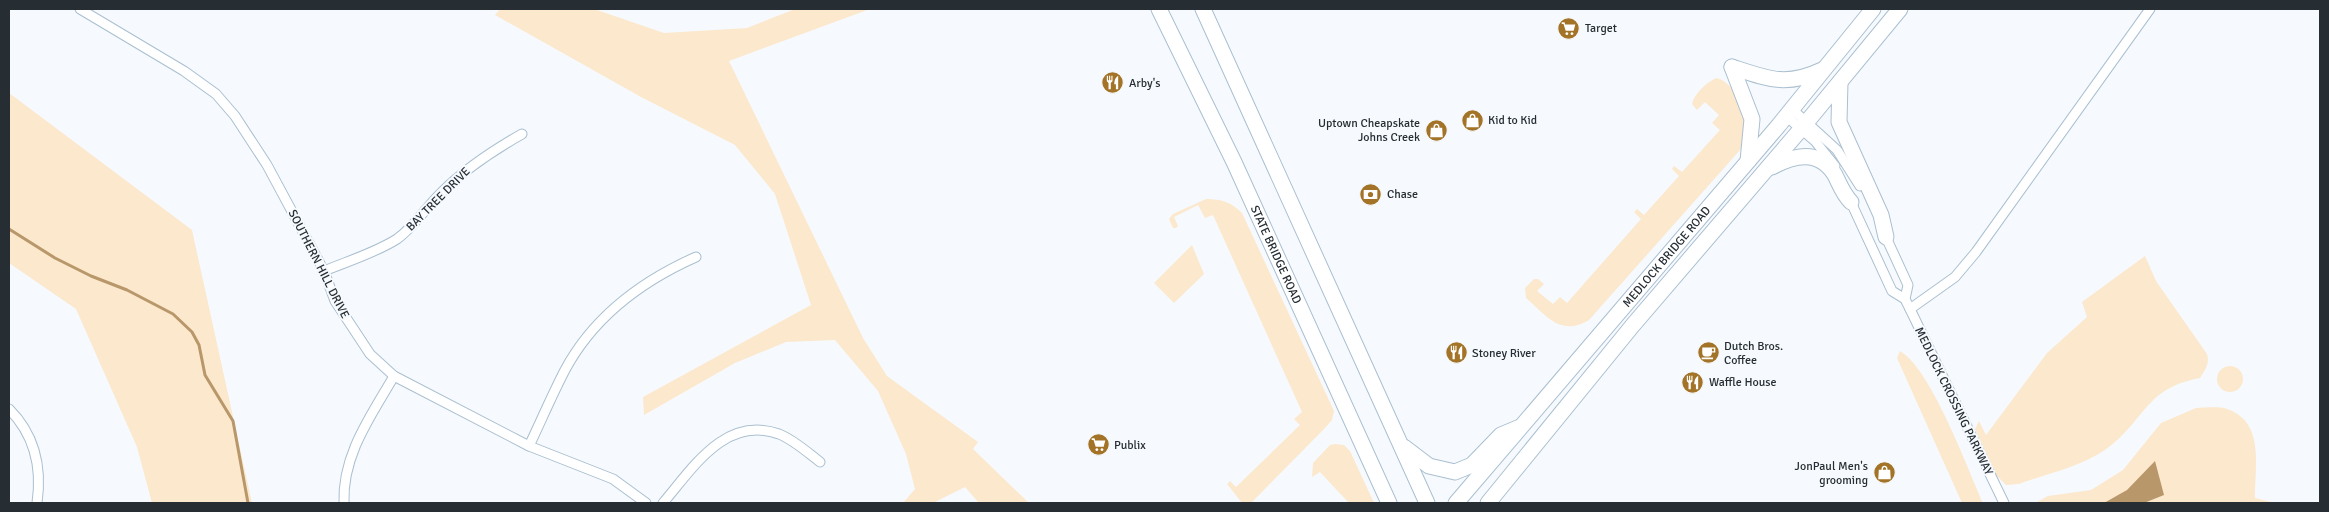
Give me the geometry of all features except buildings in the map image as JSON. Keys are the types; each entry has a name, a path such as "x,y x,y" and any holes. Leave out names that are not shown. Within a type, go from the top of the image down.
{"highway":[{"name":"STATE BRIDGE ROAD","path":"1159,9 1234,162 1389,503"},
{"path":"1203,9 1427,503"},
{"name":"MEDLOCK BRIDGE ROAD","path":"1456,503 1524,426 1748,161 1873,9"},
{"name":"MEDLOCK BRIDGE ROAD","path":"1488,503 1633,326 1804,126 1900,9"},
{"path":"1748,161 1752,118 1732,67 1777,81 1792,81 1824,69"},
{"path":"1840,82 1839,122 1881,215 1886,237"},
{"path":"1766,170 1797,156 1818,160 1830,169 1843,193 1851,202"},
{"path":"1401,445 1429,466 1455,472 1472,465 1501,435 1524,426"}],"street":[{"name":"SOUTHERN HILL DRIVE","path":"80,9 184,71 216,94 249,134 324,271 336,301 370,354 394,376 529,446 613,479 646,503"},
{"path":"1910,309 1955,277 1976,252 2150,9"},
{"name":"MEDLOCK CROSSING PARKWAY","path":"1789,112 1804,126 1837,150 1849,165 1908,285 1905,299"},
{"name":"MEDLOCK CROSSING PARKWAY","path":"1804,126 1836,168 1892,291 1905,299 2004,503"},
{"name":"BAY TREE DRIVE","path":"324,271 379,249 398,238 414,225 440,193 464,171 489,152 522,134"},
{"path":"529,446 565,369 595,327 639,287 665,271 696,257"},
{"path":"344,503 343,484 348,463 360,436 394,376"},
{"path":"9,409 19,421 34,449 38,464 37,503"},
{"path":"664,503 708,451 722,440 736,433 758,430 778,434 794,442 820,462"}],"shaded area":[{"path":"500,9 594,9 664,33 747,28 795,9 870,9 729,61 863,338 887,376 978,442 973,449 1029,503 979,503 965,487 933,503 903,503 915,489 906,454 878,391 835,340 786,342 735,363 644,415 643,397 811,305 775,194 735,145 641,97 495,15"},
{"path":"1716,78 1722,80 1733,89 1746,111 1748,127 1740,150 1589,320 1579,325 1570,326 1554,322 1526,298 1525,288 1534,279 1538,279 1544,284 1537,291 1553,304 1560,297 1567,303 1641,219 1634,212 1637,209 1644,215 1679,176 1672,169 1674,166 1682,172 1720,130 1712,123 1719,115 1705,102 1697,110 1692,104 1695,96 1701,89"},
{"path":"9,93 192,230 252,503 152,503 137,447 76,309 9,263"},
{"path":"1206,199 1226,202 1242,213 1334,411 1332,420 1325,428 1251,503 1242,503 1227,484 1230,481 1236,487 1300,425 1294,419 1302,412 1213,215 1205,218 1198,205 1174,217 1178,226 1173,228 1169,219 1173,214"},
{"path":"1192,245 1204,274 1174,303 1154,283"},
{"path":"2145,256 2156,281 2207,354 2207,364 2204,372 2200,378 2181,383 2156,398 2118,439 2095,456 2074,466 2019,484 2006,485 1995,474 1975,429 1979,421 1986,435 2047,353 2087,317 2082,302"},
{"path":"1900,351 1912,361 1936,398 1983,503 1962,503 1897,358"},
{"path":"2230,366 2239,370 2243,379 2239,388 2230,392 2221,388 2217,379 2221,370"},
{"path":"2216,407 2227,409 2239,415 2247,424 2253,434 2255,446 2255,498 2275,503 2035,503 2048,496 2091,490 2123,470 2161,423 2196,408"},
{"path":"1330,445 1344,445 1350,451 1374,503 1349,503 1320,472 1312,477 1313,463"},
{"path":"2155,461 2164,495 2144,503 2104,503 2127,490"}],"waterway":[{"path":"9,229 55,258 91,276 127,290 173,314 192,332 199,345 205,375 233,421 248,503"}],"place":[{"name":"Target","path":"1569,28"},
{"name":"Arby's","path":"1113,83"},
{"name":"Kid to Kid","path":"1472,120"},
{"name":"Uptown Cheapskate Johns Creek","path":"1436,130"},
{"name":"Chase","path":"1371,194"},
{"name":"Stoney River","path":"1456,353"},
{"name":"Dutch Bros. Coffee","path":"1708,353"},
{"name":"Waffle House","path":"1693,382"},
{"name":"Publix","path":"1098,445"},
{"name":"JonPaul Men's grooming","path":"1884,473"}]}
